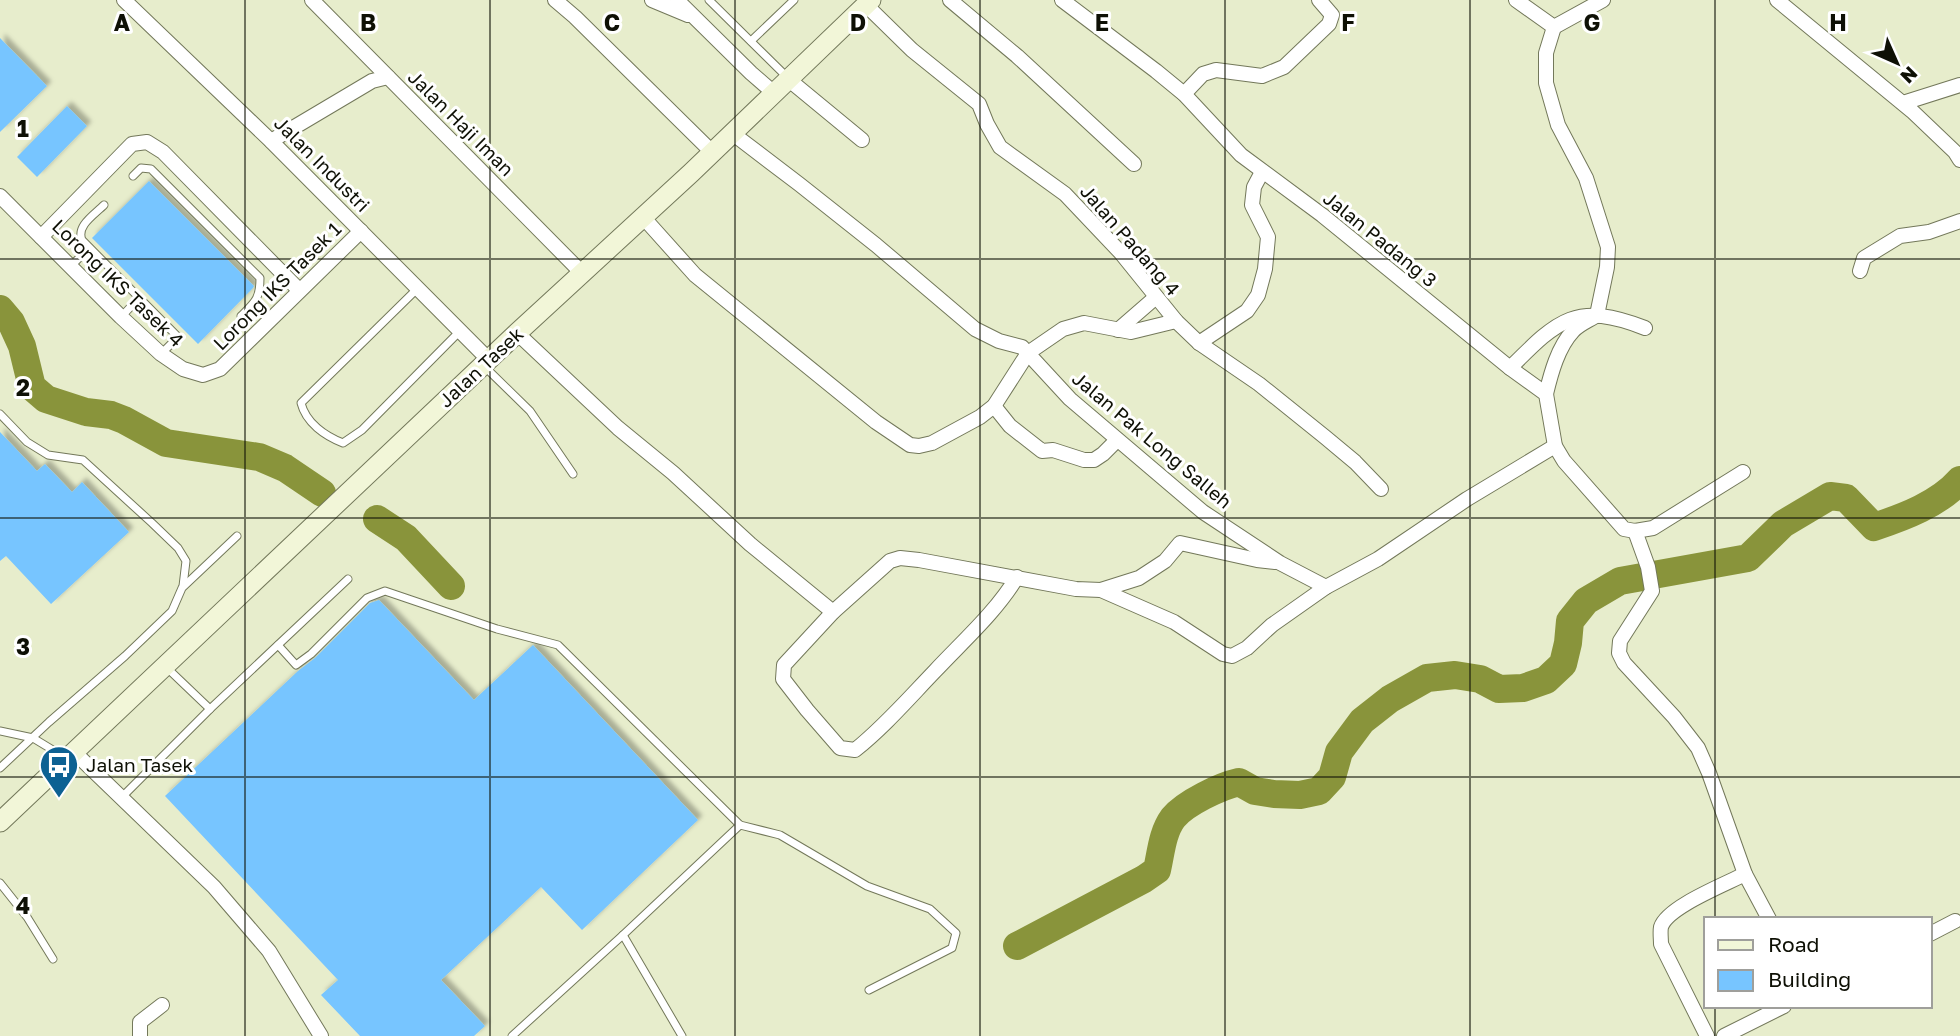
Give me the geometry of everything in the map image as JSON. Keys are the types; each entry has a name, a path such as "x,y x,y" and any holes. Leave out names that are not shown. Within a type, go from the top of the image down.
{"main road":[{"name":"Jalan Tasek","path":"0,822 517,333 643,218 866,2"}],"street":[{"name":"Jalan Industri","path":"124,0 271,141 418,288 460,331 486,363"},
{"name":"Jalan Haji Iman","path":"312,0 582,273"},
{"path":"555,0 712,152"},
{"path":"652,0 696,18"},
{"path":"677,0 774,93"},
{"path":"950,0 1017,56 1134,164"},
{"name":"Jalan Padang 3","path":"1062,0 1184,94 1241,155 1322,215 1510,368 1546,394"},
{"path":"1184,94 1203,74 1216,70 1262,76 1284,67 1329,24 1332,15 1319,0"},
{"path":"1516,0 1554,27"},
{"path":"1603,0 1554,27 1546,53 1546,83 1558,125 1586,178 1608,247 1607,267 1597,315 1573,331 1560,351 1551,373 1546,394 1555,446 1564,461 1624,529 1635,531 1653,528 1744,472"},
{"path":"1777,0 1903,103 1955,152 1960,160"},
{"name":"Jalan Padang 4","path":"866,2 912,50 979,104 1000,147 1065,194 1121,253 1175,321 1199,343 1259,384 1325,437 1381,489"},
{"path":"271,141 372,81 388,77"},
{"path":"789,79 862,140"},
{"path":"1903,103 1960,85"},
{"name":"Jalan Pak Long Salleh","path":"732,133 876,245 975,329 999,341 1022,346 1070,399 1203,512 1280,563 1326,587"},
{"path":"41,237 132,144 147,142 163,152 188,192 299,290"},
{"path":"1199,343 1247,311 1258,295 1265,269 1268,237 1252,205 1254,187 1262,172"},
{"name":"Lorong IKS Tasek 4","path":"0,196 161,354 183,369 203,374 220,369"},
{"path":"643,218 695,275 876,422 910,445 932,443 980,417 994,406 1028,353 1063,329 1084,323 1130,332 1175,321"},
{"path":"1860,271 1864,258 1900,236 1929,232 1960,221"},
{"name":"Lorong IKS Tasek 1","path":"220,369 361,231"},
{"path":"1118,330 1156,297"},
{"path":"1510,368 1552,329 1573,318 1611,316 1645,328"},
{"path":"517,333 618,428 673,473 750,544 833,612"},
{"path":"994,406 1010,426 1042,451 1054,450 1084,460 1094,460 1116,440"},
{"path":"1101,590 1174,622 1223,654 1232,656 1247,648 1272,625 1326,587 1378,559 1467,499 1555,446"},
{"path":"1635,531 1648,567 1652,591 1620,641 1619,653 1624,663 1698,748 1745,874 1768,917"},
{"path":"1017,577 982,621 855,751 840,747 783,679 784,665 833,612 890,561 900,558 1017,577 1076,589 1101,590 1139,578 1165,561 1180,543 1280,563"},
{"path":"70,755 122,797 214,887 269,951 321,1036"},
{"path":"1707,1036 1661,944 1661,928 1666,918 1689,902 1745,874"},
{"path":"1932,933 1955,921"},
{"path":"140,1036 140,1022 162,1004"},
{"path":"1724,1036 1780,1008"}],"lane":[{"path":"709,0 789,79"},
{"path":"751,41 794,0"},
{"path":"133,176 141,168 151,169 188,192 260,278 260,292 242,316"},
{"path":"104,205 81,228 79,234 89,248 178,337 161,354"},
{"path":"71,266 89,248"},
{"path":"418,288 301,403 303,412 313,424 332,439 343,443 362,430 460,331"},
{"path":"121,317 139,298"},
{"path":"486,363 530,411 573,474"},
{"path":"0,414 27,442 48,455 83,460 178,548 186,561 182,588 172,611 0,768"},
{"path":"182,588 237,536"},
{"path":"122,797 210,709 348,579"},
{"path":"278,645 296,665 311,654 367,598 386,591 497,629 558,645 740,825 780,835 867,886 929,909 956,933 952,948 869,990"},
{"path":"164,666 210,709"},
{"path":"0,730 33,738 70,755"},
{"path":"512,1036 740,825"},
{"path":"0,883 27,917 54,959"},
{"path":"623,936 682,1036"}],"building":[{"path":"0,38 47,86 0,132"},
{"path":"67,106 87,126 37,177 17,157"},
{"path":"149,181 254,286 198,344 92,238"},
{"path":"0,432 37,471 45,464 72,492 82,482 129,532 51,604 6,556 0,561"},
{"path":"379,600 474,700 533,645 698,820 582,930 541,887 441,980 485,1026 474,1036 360,1036 321,995 338,980 165,796 315,658 370,603"}],"waterway":[{"path":"0,309 11,322 22,346 32,387 46,399 86,412 111,415 166,443 259,457 285,468 322,493"},
{"path":"1017,946 1157,870 1169,824 1179,812 1204,796 1239,782 1255,791 1274,794 1300,795 1319,791 1332,777 1339,752 1362,721 1390,699 1427,678 1455,675 1480,679 1499,689 1523,688 1546,680 1563,664 1570,621 1586,601 1620,581 1748,558 1783,524 1830,496 1846,498 1874,527 1931,503 1960,480"},
{"path":"377,519 406,538 451,586"}],"place":[{"name":"Jalan Tasek","path":"59,799"}]}
